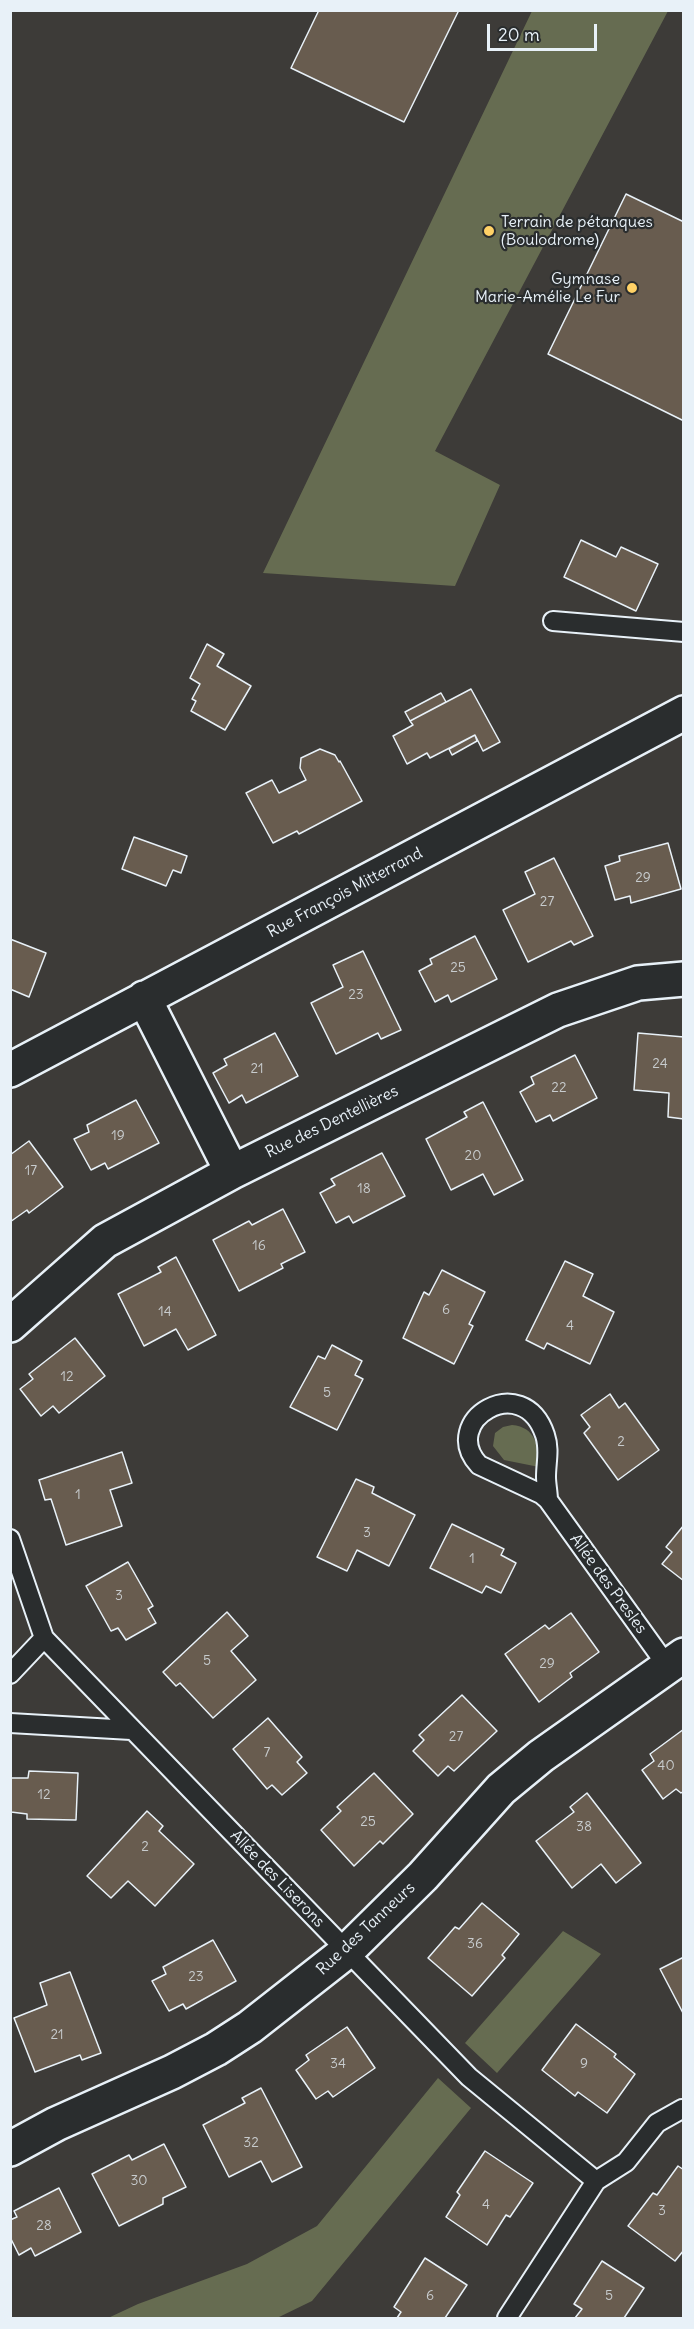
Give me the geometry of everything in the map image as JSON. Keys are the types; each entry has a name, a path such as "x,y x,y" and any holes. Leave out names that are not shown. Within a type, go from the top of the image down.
{"street":[{"name":"Rue François Mitterrand","path":"10,1070 682,713"},
{"name":"Rue des Dentellières","path":"10,1325 105,1241 232,1172 558,1010 638,983 684,979"},
{"path":"144,999 232,1172"},
{"name":"Rue des Tanneurs","path":"10,2149 56,2124 162,2077 216,2049 259,2021 347,1951 423,1876 501,1789 542,1756 676,1661"}],"lane":[{"path":"553,621 684,632"},
{"name":"Allée des Presles","path":"548,1500 546,1478 548,1447 545,1433 532,1412 510,1403 487,1408 472,1424 469,1437 472,1457 479,1465 531,1489 548,1500 676,1661"},
{"name":"Allée des Liserons","path":"10,1539 44,1638 469,2077 596,2181"},
{"path":"10,1674 44,1638"},
{"path":"10,1723 131,1730"},
{"path":"507,2319 596,2181 626,2162 657,2123 682,2109"}],"green space":[{"name":"Terrain de pétanques (Boulodrome)","path":"532,11 668,11 435,451 500,485 455,586 263,573"},
{"path":"512,1425 531,1434 537,1445 539,1467 504,1460 493,1446 495,1433 503,1427"},
{"path":"563,1931 601,1954 497,2073 465,2043"},
{"path":"438,2078 471,2108 312,2301 277,2318 108,2318 138,2304 247,2264 317,2226"}],"building":[{"path":"319,10 459,10 404,122 291,68"},
{"name":"Gymnase Marie-Amélie Le Fur","path":"626,194 684,222 684,421 548,354"},
{"path":"581,540 616,557 621,547 658,564 636,611 564,577"},
{"path":"207,644 224,654 217,666 251,686 225,730 191,711 196,701 192,699 200,684 190,678"},
{"path":"471,689 500,742 483,751 475,735 430,758 427,753 407,764 393,736 413,725 410,721"},
{"path":"441,693 446,702 410,721 405,712"},
{"path":"475,735 477,741 452,755 449,749"},
{"path":"320,749 335,755 340,761 362,801 299,834 297,831 273,843 246,793 272,780 279,793 306,780 300,768 301,758"},
{"path":"134,837 187,856 181,873 173,870 166,886 122,869"},
{"path":"668,843 681,889 631,903 630,896 615,900 605,866 620,861 619,856"},
{"path":"554,858 593,936 574,945 571,941 528,962 503,910 535,894 525,872"},
{"path":"475,936 497,979 451,1002 448,995 435,1002 419,971 432,964 430,959"},
{"path":"10,939 46,953 29,997 10,989"},
{"path":"363,951 401,1030 381,1039 378,1033 336,1054 311,1003 343,987 333,965"},
{"path":"275,1033 298,1076 246,1103 242,1095 229,1103 213,1073 227,1065 224,1059"},
{"path":"638,1033 684,1037 684,1119 668,1117 669,1093 634,1090"},
{"path":"575,1055 597,1098 553,1121 550,1115 536,1122 520,1092 534,1084 531,1077"},
{"path":"136,1100 159,1143 108,1169 105,1163 91,1170 74,1139 89,1132 87,1125"},
{"path":"483,1102 523,1180 494,1195 483,1174 451,1190 426,1139 467,1117 464,1112"},
{"path":"29,1141 63,1187 29,1213 27,1210 10,1222 10,1155"},
{"path":"382,1153 405,1196 353,1223 349,1216 336,1223 320,1193 335,1185 331,1179"},
{"path":"283,1209 305,1252 281,1264 283,1268 239,1291 213,1240 249,1221 252,1225"},
{"path":"176,1257 216,1335 188,1350 176,1329 144,1346 118,1294 161,1272 158,1267"},
{"path":"565,1261 593,1274 583,1296 614,1312 590,1364 547,1343 544,1349 526,1340"},
{"path":"442,1270 485,1292 469,1324 473,1326 454,1364 403,1338 424,1292 429,1295"},
{"path":"75,1338 105,1376 59,1413 53,1406 41,1416 20,1389 33,1379 29,1374"},
{"path":"332,1345 362,1361 355,1375 363,1379 337,1430 290,1407 318,1356 325,1359"},
{"path":"610,1394 619,1408 625,1403 659,1450 618,1480 584,1433 590,1427 581,1415"},
{"path":"122,1452 132,1483 110,1490 122,1526 66,1545 51,1499 45,1500 39,1480"},
{"path":"356,1479 374,1487 372,1493 415,1515 389,1566 357,1550 347,1571 317,1557"},
{"path":"452,1524 504,1549 501,1555 516,1563 501,1593 486,1586 482,1593 430,1568"},
{"path":"684,1525 684,1581 662,1564 672,1552 666,1547"},
{"path":"128,1562 153,1606 148,1609 156,1623 126,1640 118,1628 111,1631 86,1586"},
{"path":"227,1612 248,1636 231,1651 256,1680 213,1718 180,1683 176,1686 163,1672"},
{"path":"571,1613 599,1652 570,1673 572,1677 539,1702 505,1654 545,1625 549,1629"},
{"path":"462,1695 497,1731 454,1771 448,1766 438,1776 413,1751 424,1740 419,1735"},
{"path":"268,1718 302,1757 297,1762 307,1773 282,1795 272,1785 267,1789 233,1749"},
{"path":"684,1729 684,1791 681,1793 676,1789 663,1799 642,1770 654,1761 650,1754"},
{"path":"29,1771 78,1773 76,1820 27,1819 27,1814 11,1812 11,1778 28,1778"},
{"path":"374,1773 413,1814 383,1844 380,1841 354,1866 321,1830 341,1811 337,1807"},
{"path":"587,1793 641,1863 616,1883 601,1864 572,1888 536,1841 574,1812 570,1807"},
{"path":"147,1811 163,1826 159,1831 194,1864 155,1906 128,1881 111,1898 87,1876"},
{"path":"482,1903 519,1934 502,1955 505,1958 472,1996 428,1958 455,1927 459,1929"},
{"path":"213,1940 236,1981 186,2009 183,2004 169,2011 152,1981 166,1974 163,1967"},
{"path":"684,1957 684,2015 660,1969"},
{"path":"70,1972 101,2053 82,2060 80,2055 35,2072 14,2018 47,2005 40,1983"},
{"path":"576,2024 616,2054 614,2057 635,2074 607,2113 578,2092 575,2096 542,2070"},
{"path":"347,2027 375,2068 333,2097 328,2091 316,2099 296,2070 309,2060 306,2055"},
{"path":"261,2088 302,2167 272,2182 261,2161 229,2177 203,2125 245,2103 242,2098"},
{"path":"164,2144 186,2187 163,2198 163,2204 119,2226 92,2174 129,2155 132,2160"},
{"path":"485,2151 533,2183 510,2217 506,2215 487,2245 446,2217 460,2195 457,2192"},
{"path":"678,2166 684,2170 684,2250 675,2261 628,2226 653,2193 657,2195"},
{"path":"59,2188 81,2232 35,2256 31,2248 19,2255 10,2237 10,2220 17,2217 14,2211"},
{"path":"425,2258 467,2285 445,2318 397,2318 401,2312 394,2307"},
{"path":"602,2261 644,2288 624,2318 575,2318 582,2309 574,2304"}],"place":[{"name":"Terrain de pétanques (Boulodrome)","path":"489,231"},
{"name":"Gymnase Marie-Amélie Le Fur","path":"632,288"}]}
